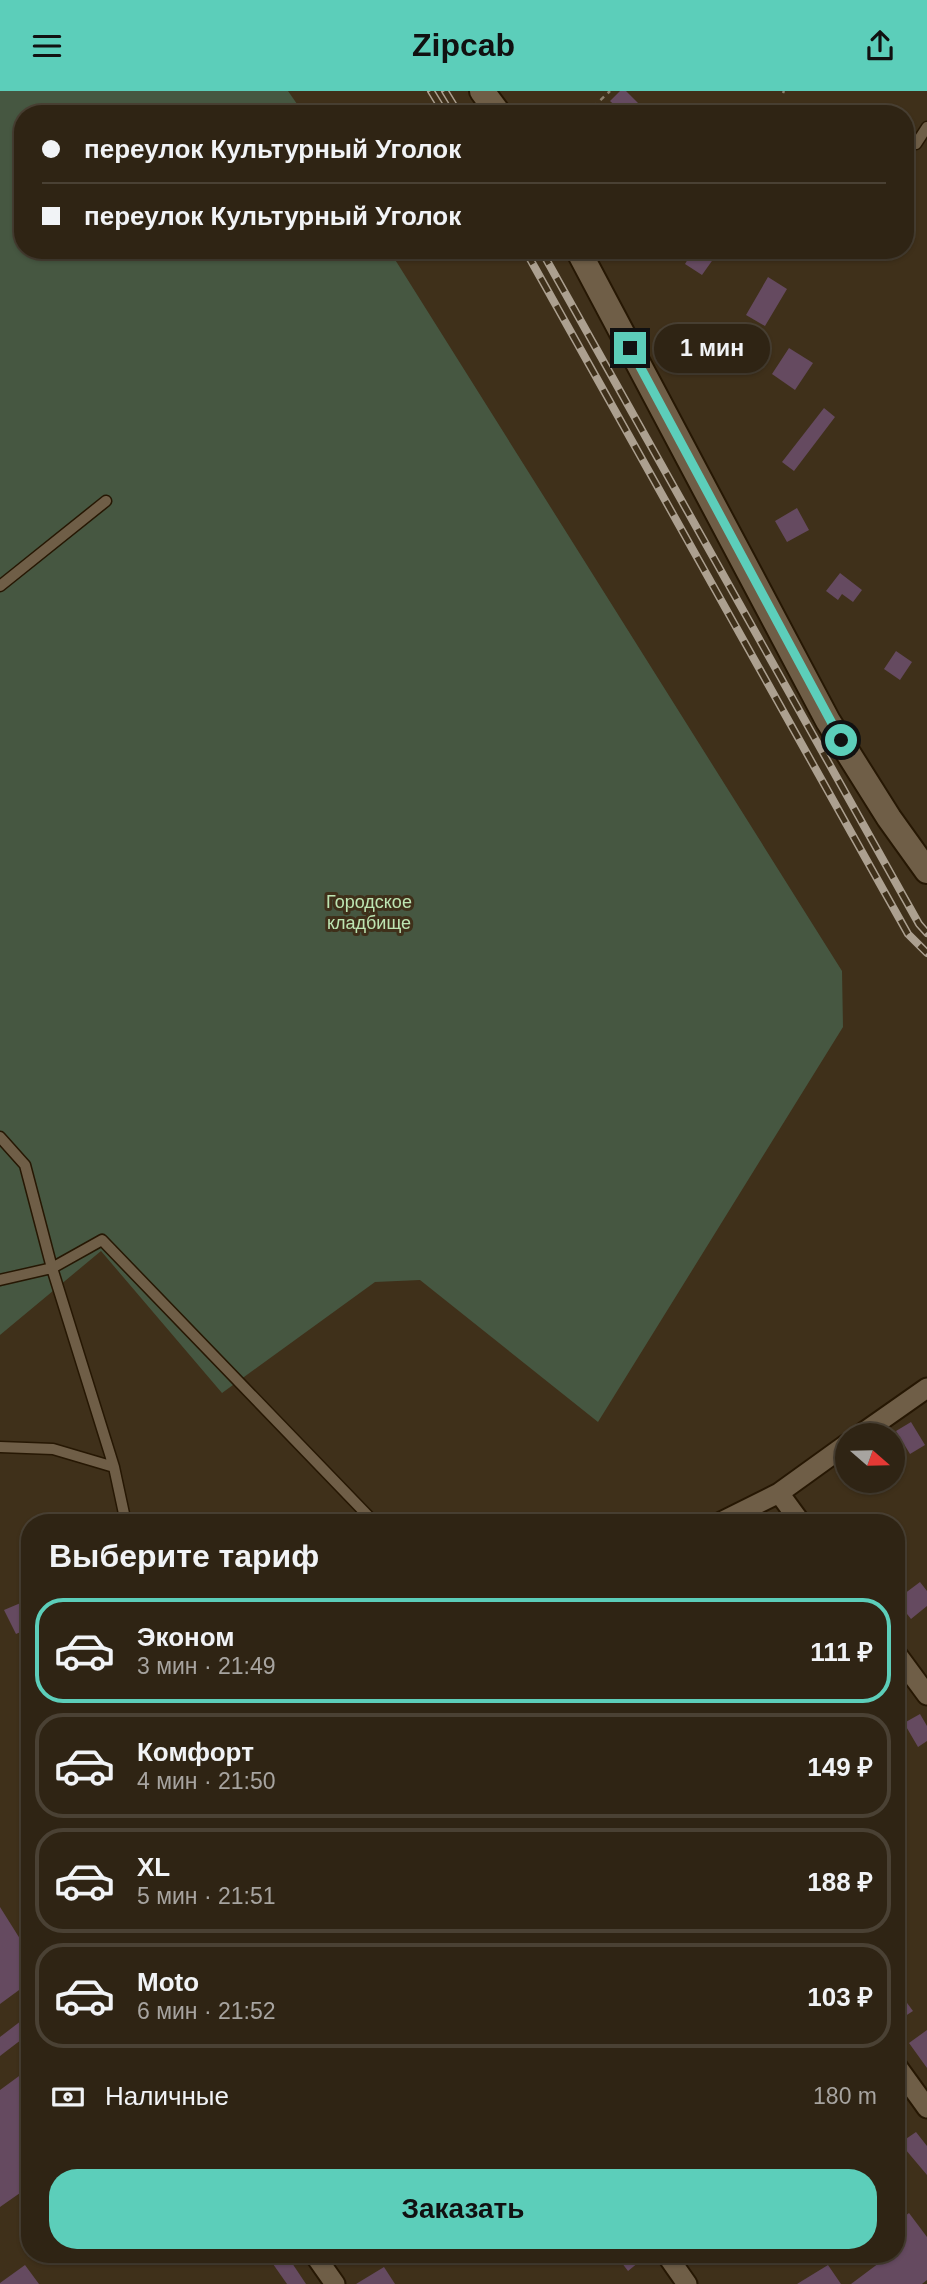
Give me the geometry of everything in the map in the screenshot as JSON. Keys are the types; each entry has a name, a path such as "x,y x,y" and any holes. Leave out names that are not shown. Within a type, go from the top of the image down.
{"street":[{"path":"583,259 828,721 889,818 927,871"},
{"path":"877,1423 927,1388"},
{"path":"737,1514 779,1493 835,1453"},
{"path":"779,1493 794,1514"},
{"path":"905,1665 927,1695"},
{"path":"905,2077 927,2108"},
{"path":"320,2263 335,2284"},
{"path":"672,2263 687,2284"}],"lane":[{"path":"916,144 927,127"},
{"path":"0,586 106,501"},
{"path":"0,1137 24,1165 52,1268 114,1467 124,1514"},
{"path":"0,1280 52,1268 102,1240 366,1514"},
{"path":"0,1447 53,1449 114,1467"}],"path":[{"path":"595,105 610,91"}],"green space":[{"name":"Городское кладбище","path":"0,91 288,91 298,105 14,105 14,259 395,259 842,971 843,1027 598,1422 420,1280 375,1282 222,1393 101,1251 0,1335"}],"building":[{"path":"620,91 626,91 640,105 614,105 610,101"},
{"path":"688,259 713,259 702,275 685,264"},
{"path":"768,277 787,289 765,326 746,315"},
{"path":"689,328 714,345 699,365 675,349"},
{"path":"789,348 813,363 795,390 772,374"},
{"path":"824,408 835,417 794,471 782,462"},
{"path":"797,508 809,530 787,542 775,521"},
{"path":"840,573 862,590 853,602 842,594 838,600 826,591"},
{"path":"896,651 912,662 900,680 884,669"},
{"path":"911,1422 925,1445 910,1454 905,1446 905,1426"},
{"path":"920,1582 927,1591 927,1606 911,1619 905,1611 905,1593"},
{"path":"21,1603 21,1632 16,1634 4,1610"},
{"path":"920,1714 927,1726 927,1741 918,1747 905,1722"},
{"path":"0,1907 21,1940 21,1989 0,2004"},
{"path":"905,2000 913,2011 905,2016"},
{"path":"21,2021 21,2040 0,2056 0,2037"},
{"path":"927,2030 927,2068 909,2043"},
{"path":"21,2075 21,2192 0,2207 0,2090"},
{"path":"916,2132 927,2146 927,2175 905,2149 905,2140"},
{"path":"909,2213 927,2237 927,2280 922,2284 851,2284 879,2263 905,2263 905,2216"},
{"path":"272,2263 292,2263 306,2284 287,2284"},
{"path":"622,2263 638,2263 628,2271"},
{"path":"25,2265 39,2284 0,2284 0,2283"},
{"path":"828,2265 841,2284 797,2284"},
{"path":"384,2267 395,2284 356,2284"}],"railway":[{"path":"431,91 440,105"},
{"path":"445,91 454,105"},
{"path":"530,259 908,934 927,953"},
{"path":"546,259 919,924 927,933"}],"route":[{"path":"630,348 828,721 841,740"}]}
